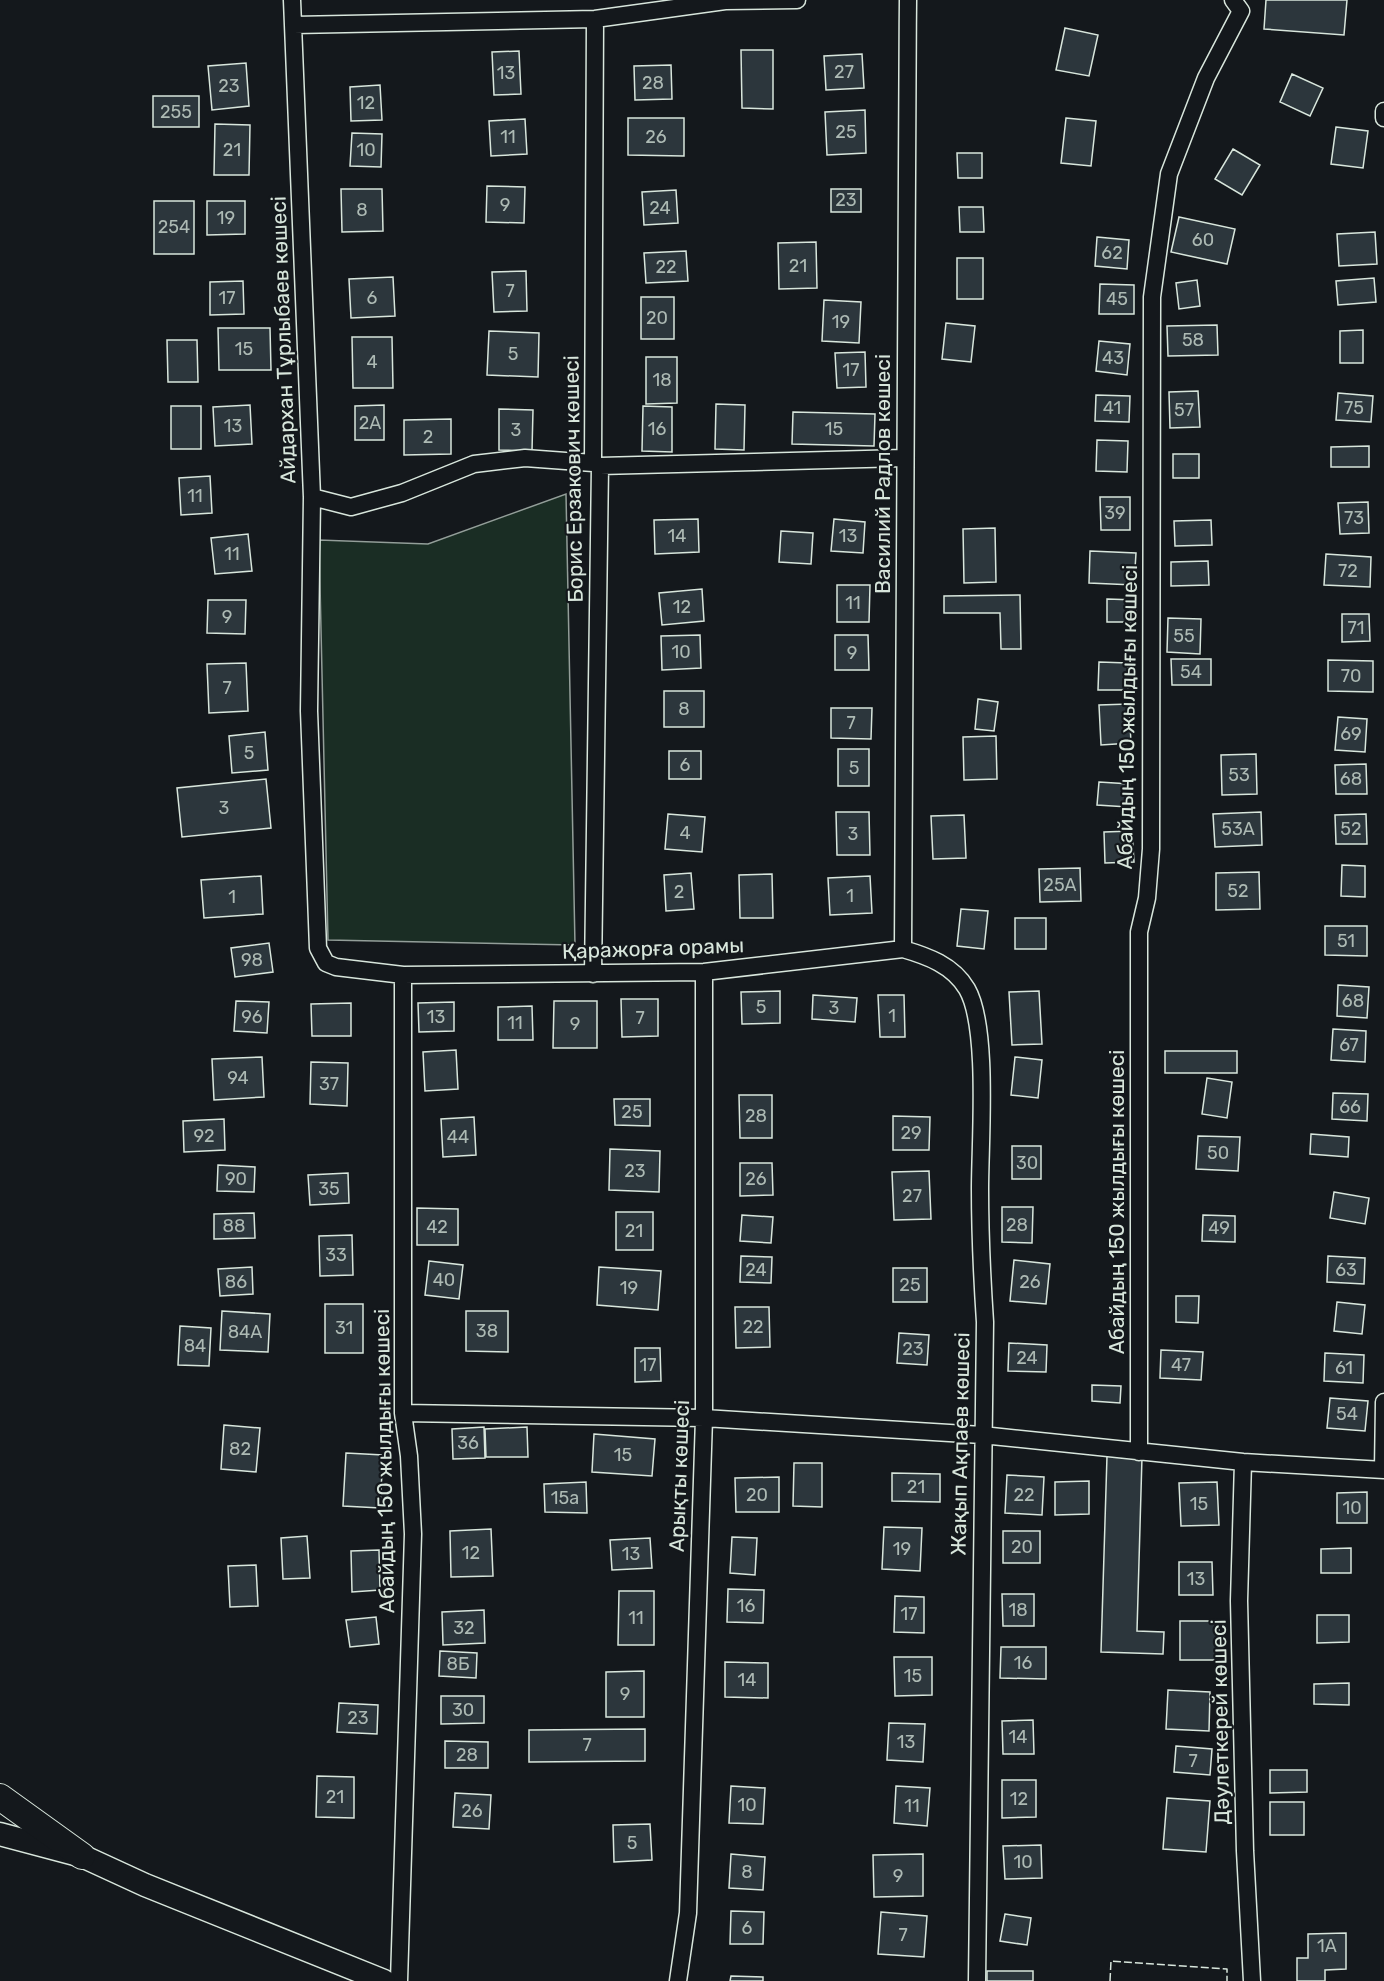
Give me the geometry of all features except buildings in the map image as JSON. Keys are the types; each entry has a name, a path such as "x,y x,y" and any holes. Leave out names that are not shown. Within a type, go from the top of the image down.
{"main road":[{"path":"0,1797 82,1856"}],"street":[{"name":"Айдархан Тұрлыбаев көшесі","path":"292,0 312,497 351,507 402,493 474,464 525,458 596,464 903,458"},
{"path":"294,25 595,20 725,1 797,0"},
{"name":"Василий Радлов көшесі","path":"903,949 905,589 903,458 908,0"},
{"name":"Абайдың 150 жылдығы көшесі","path":"1138,1452 1138,942 1147,898 1151,849 1152,297 1162,210 1169,174 1206,78 1241,11 1233,0"},
{"name":"Борис Ерзакович көшесі","path":"593,974 596,464 595,20"},
{"path":"1384,111 1384,118"},
{"name":"Қаражорға орамы","path":"312,497 309,711 318,948 327,963 336,967 403,975 704,972 903,949"},
{"name":"Жақып Ақпаев көшесі","path":"903,949 931,957 950,970 967,988 977,1013 980,1047 981,1237 985,1322 977,1981"},
{"name":"Арықты көшесі","path":"678,1981 688,1913 704,1418 704,972"},
{"name":"Абайдың 150 жылдығы көшесі","path":"399,1981 412,1534 409,1456 404,1413 403,975"},
{"path":"404,1413 704,1418 982,1435 1243,1462 1384,1470 1384,1402"},
{"name":"Дәулеткерей көшесі","path":"1243,1462 1239,1601 1245,1851 1251,1981"},
{"path":"0,1834 82,1856 145,1885 384,1981"}],"green space":[{"path":"566,494 575,945 328,940 319,540 428,544"}],"fence":[{"path":"1110,1981 1111,1961 1227,1969 1227,1981"}]}
